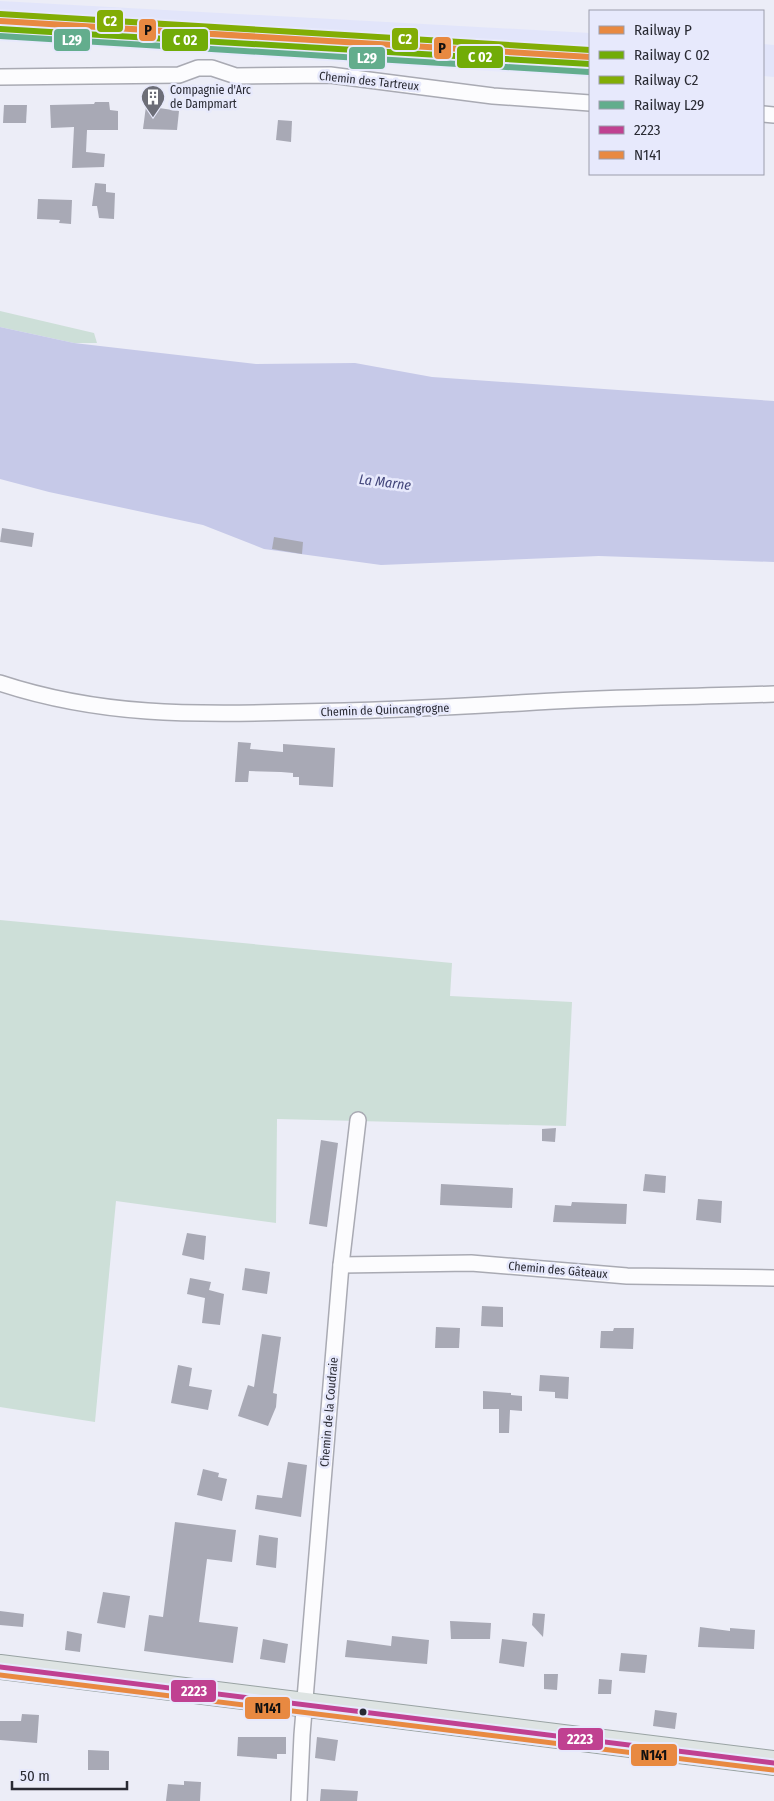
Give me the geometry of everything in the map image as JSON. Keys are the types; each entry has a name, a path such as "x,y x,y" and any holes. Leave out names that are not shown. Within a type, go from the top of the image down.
{"main road":[{"path":"0,1667 774,1764"}],"street":[{"name":"Chemin des Tartreux","path":"0,76 178,76 198,68 212,68 236,76 330,75 493,96 589,103"},
{"name":"Chemin de Quincangrogne","path":"0,683 40,696 78,704 135,711 219,714 391,710 601,698 774,694"},
{"name":"Chemin de la Coudraie","path":"300,1801 305,1705 341,1265 358,1120"},
{"name":"Chemin des Gâteaux","path":"341,1265 471,1263 626,1276 774,1278"}],"shaded area":[{"path":"0,1 589,33 589,66 0,30"},
{"path":"764,44 774,45 774,77 764,76"},
{"path":"0,311 94,333 97,343 74,343 0,327"},
{"path":"0,920 452,963 450,996 572,1002 566,1126 277,1119 276,1223 116,1201 95,1422 0,1407"}],"water":[{"name":"La Marne","path":"0,327 74,343 256,364 355,363 432,377 774,401 774,562 599,556 381,565 264,549 203,525 49,492 0,479"}],"building":[{"path":"95,102 109,102 110,110 118,111 118,130 87,130 86,152 105,154 104,167 72,168 74,127 51,128 50,105 94,104"},
{"path":"4,105 27,105 26,123 3,123"},
{"path":"146,106 179,111 177,130 143,129"},
{"path":"278,120 292,121 291,142 276,140"},
{"path":"95,183 106,184 106,192 115,193 114,219 99,218 97,206 92,206"},
{"path":"38,199 72,200 71,224 59,223 60,220 37,219"},
{"path":"2,528 34,533 32,547 0,542"},
{"path":"274,537 303,542 302,554 272,549"},
{"path":"238,742 251,743 250,749 283,752 283,744 335,748 333,787 299,785 299,777 293,777 293,773 281,772 249,771 248,782 235,782"},
{"path":"556,1128 555,1142 542,1141 542,1129"},
{"path":"321,1140 338,1143 327,1227 309,1224"},
{"path":"645,1174 666,1176 665,1193 643,1191"},
{"path":"441,1184 513,1188 512,1208 440,1205"},
{"path":"698,1199 722,1201 721,1223 696,1220"},
{"path":"572,1202 627,1204 626,1224 553,1222 555,1205 571,1206"},
{"path":"187,1233 206,1236 204,1260 182,1255"},
{"path":"245,1268 270,1272 267,1294 242,1290"},
{"path":"190,1278 211,1282 209,1290 224,1294 220,1325 202,1323 205,1298 187,1294"},
{"path":"482,1306 503,1307 503,1327 481,1326"},
{"path":"436,1327 460,1328 459,1348 435,1348"},
{"path":"614,1328 634,1328 633,1349 600,1348 601,1331 613,1331"},
{"path":"262,1334 281,1337 273,1393 277,1394 276,1407 268,1426 238,1416 248,1385 254,1387"},
{"path":"178,1365 192,1368 189,1386 212,1390 208,1410 171,1403"},
{"path":"540,1375 569,1377 568,1399 555,1398 555,1392 539,1391"},
{"path":"483,1391 511,1393 511,1395 522,1396 522,1411 510,1410 509,1433 499,1433 499,1409 483,1409"},
{"path":"288,1462 307,1465 301,1517 255,1509 257,1495 282,1498"},
{"path":"203,1469 219,1473 218,1477 227,1479 222,1501 197,1495"},
{"path":"175,1522 236,1530 232,1562 207,1559 199,1622 238,1627 233,1663 144,1651 149,1615 163,1617"},
{"path":"259,1535 278,1538 276,1568 256,1565"},
{"path":"103,1592 130,1596 125,1628 97,1623"},
{"path":"0,1611 24,1614 23,1627 0,1625"},
{"path":"533,1613 545,1614 543,1637 532,1625"},
{"path":"450,1621 491,1623 490,1639 451,1639"},
{"path":"700,1627 730,1631 730,1628 755,1630 754,1649 698,1647"},
{"path":"67,1631 82,1634 80,1652 65,1650"},
{"path":"392,1636 429,1640 427,1664 345,1657 347,1640 391,1646"},
{"path":"263,1639 288,1644 285,1663 260,1659"},
{"path":"502,1639 527,1642 524,1667 499,1663"},
{"path":"621,1653 647,1655 645,1673 619,1671"},
{"path":"544,1674 558,1674 557,1690 544,1689"},
{"path":"599,1679 612,1680 611,1694 598,1694"},
{"path":"655,1710 677,1713 675,1729 653,1726"},
{"path":"22,1714 39,1715 37,1743 0,1740 0,1721 21,1721"},
{"path":"238,1737 286,1737 286,1754 277,1754 277,1759 237,1756"},
{"path":"317,1737 338,1740 335,1761 315,1758"},
{"path":"88,1750 109,1751 109,1770 88,1770"},
{"path":"184,1781 201,1782 200,1801 166,1801 168,1784 184,1785"},
{"path":"321,1789 358,1791 357,1801 320,1801"}],"rail line":[{"name":"C2","path":"0,14 589,50"},
{"name":"P","path":"0,21 589,57"},
{"name":"L29","path":"0,36 589,72"}],"transit line":[{"path":"0,29 589,64"},
{"name":"2223","path":"0,1667 774,1763"},
{"name":"N141","path":"0,1675 773,1770"}],"place":[{"name":"Compagnie d'Arc de Dampmart","path":"153,118"}]}
